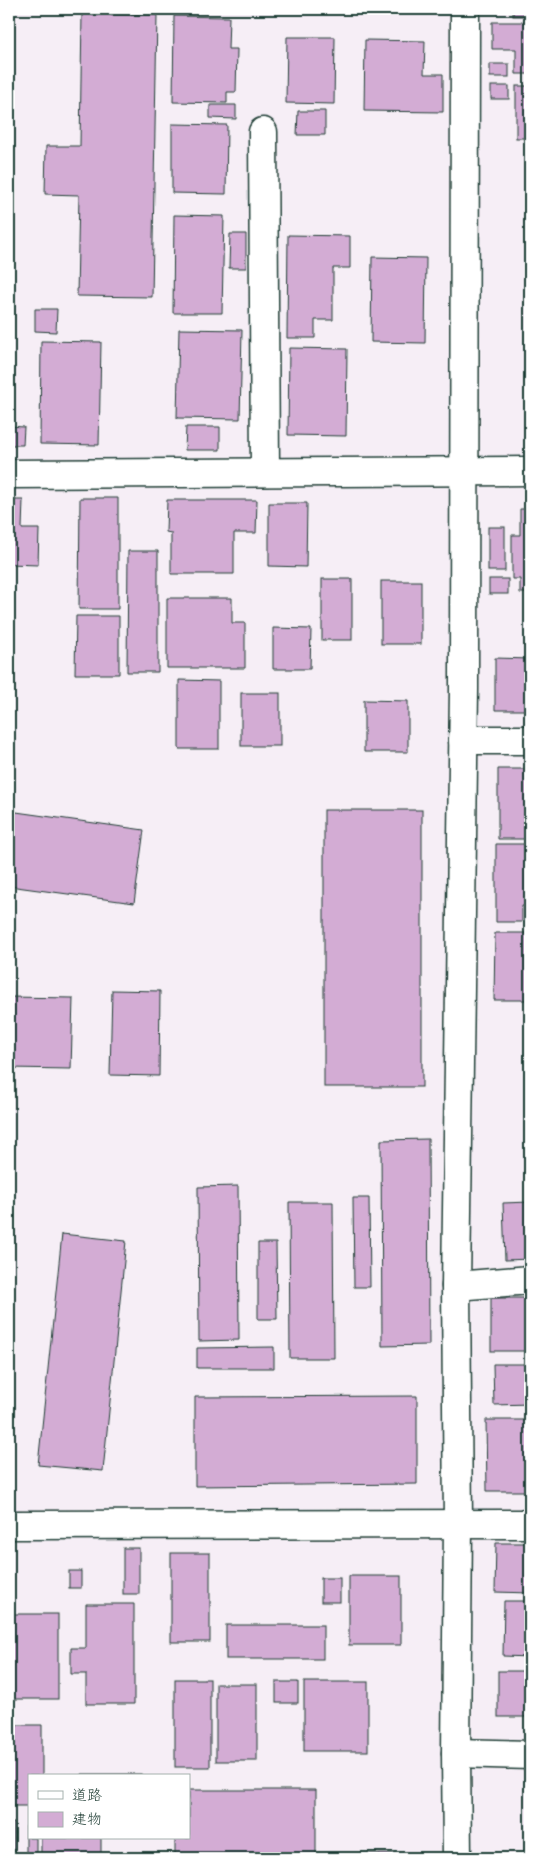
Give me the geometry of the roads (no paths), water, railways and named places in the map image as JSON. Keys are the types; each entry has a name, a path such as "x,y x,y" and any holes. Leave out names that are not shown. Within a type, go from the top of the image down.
{"street":[{"path":"457,1858 458,1524 456,1286 465,471 465,9"},
{"path":"263,132 265,472"},
{"path":"9,474 530,471"},
{"path":"463,740 530,740"},
{"path":"456,1286 530,1280"},
{"path":"9,1525 530,1524"},
{"path":"456,1754 530,1754"}]}
